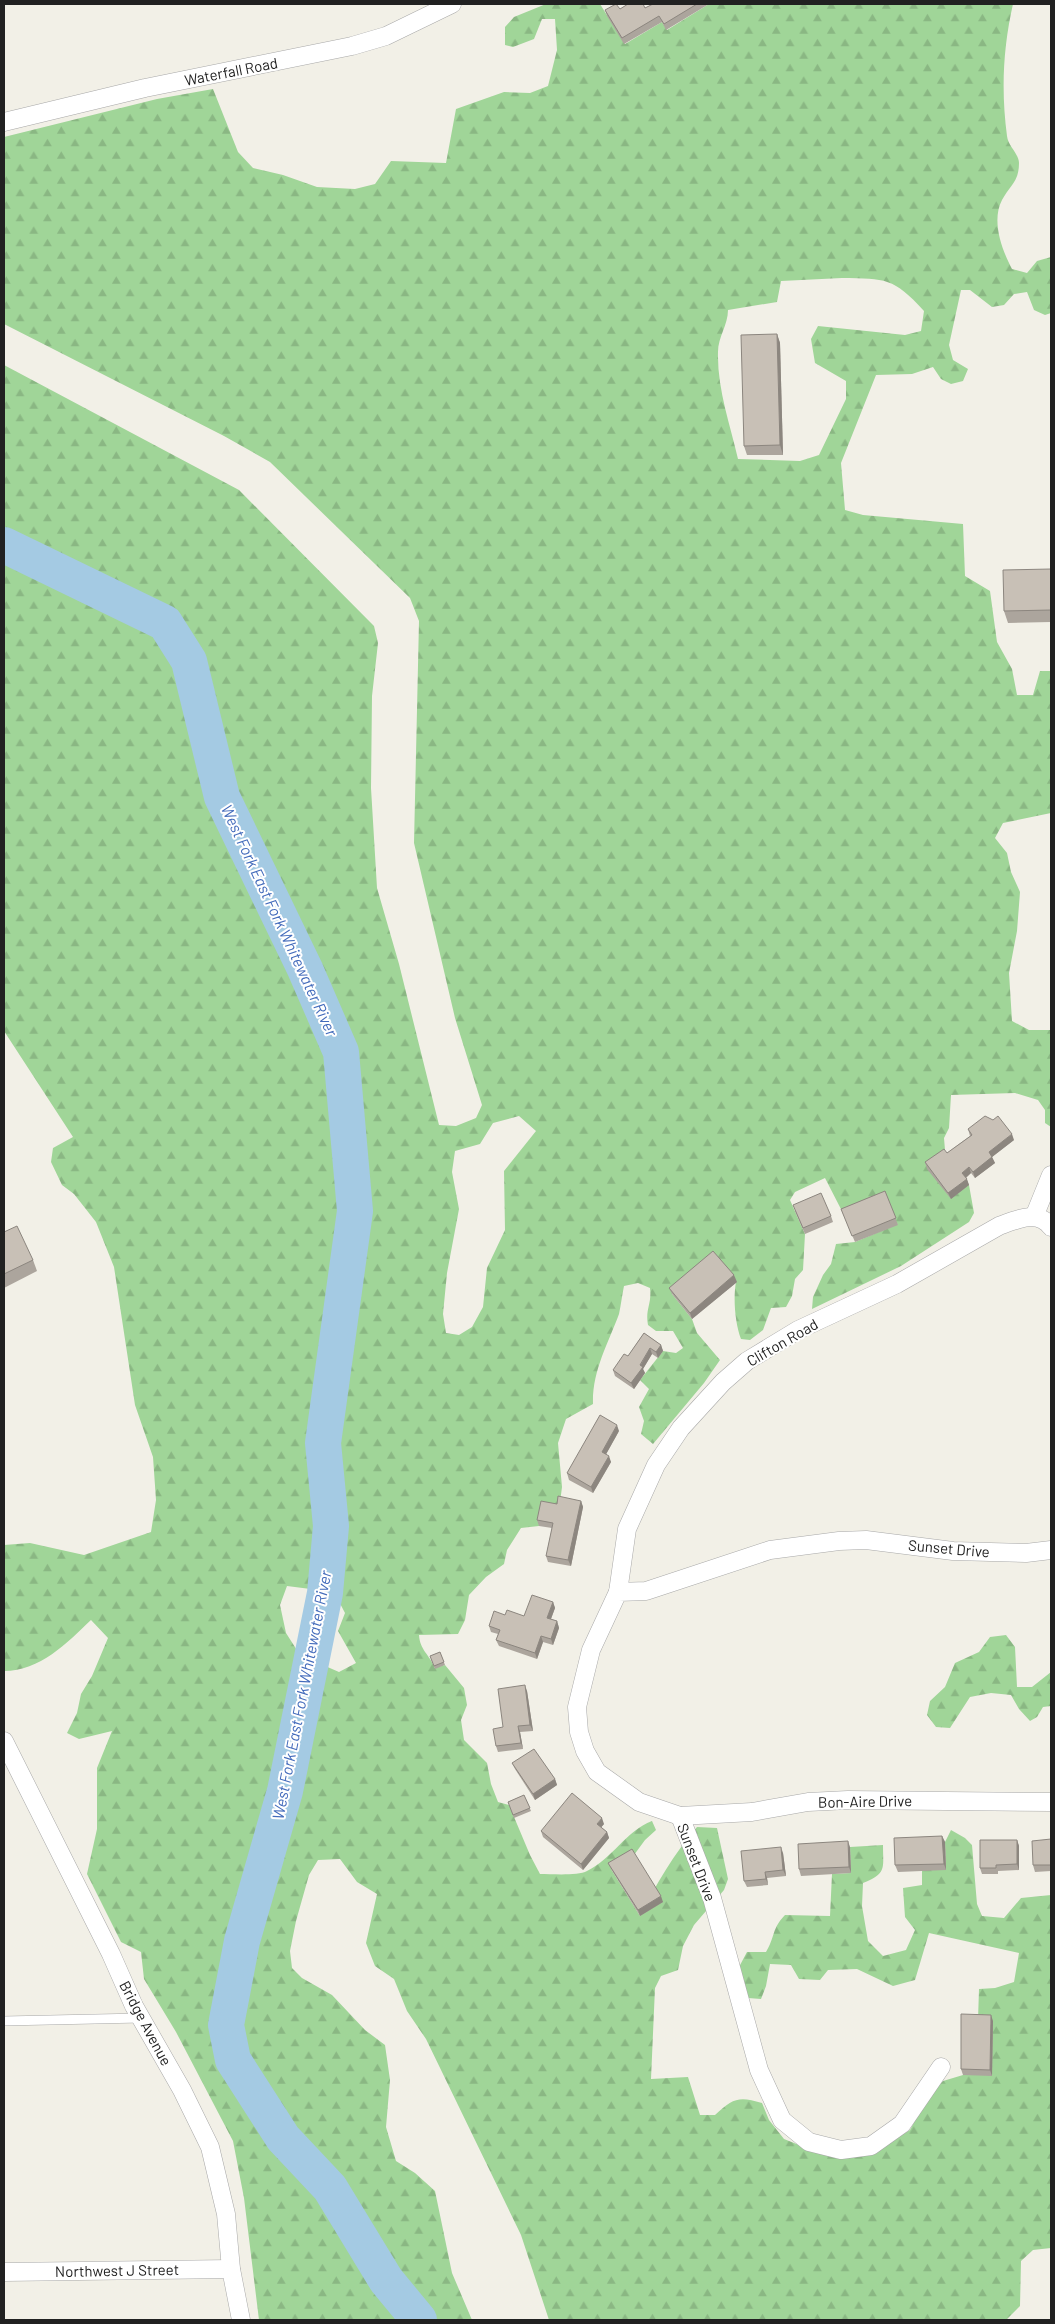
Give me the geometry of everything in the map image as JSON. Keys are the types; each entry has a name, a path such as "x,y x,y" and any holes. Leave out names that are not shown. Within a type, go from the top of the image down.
{"street":[{"name":"Waterfall Road","path":"4,122 144,88 352,46 386,36 452,4"},
{"path":"1051,1175 1048,1188 1034,1217 1042,1219 1051,1226"},
{"name":"Clifton Road","path":"618,1592 627,1529 656,1464 681,1428 723,1382 747,1361 798,1330 897,1284 999,1226 1018,1219 1034,1217"},
{"name":"Sunset Drive","path":"941,2067 902,2124 871,2146 841,2150 809,2142 782,2120 759,2070 712,1898 680,1816 639,1802 596,1772 585,1750 579,1732 577,1707 591,1650 618,1592 646,1591 770,1550 839,1541 881,1541 954,1551 1026,1553 1051,1550"},
{"name":"Bridge Avenue","path":"4,1741 141,2018 182,2090 210,2147 226,2214 231,2269 240,2320"},
{"name":"Bon-Aire Drive","path":"680,1816 752,1812 808,1802 1051,1802"},
{"name":"Northwest J Street","path":"4,2272 231,2269"}],"lane":[{"path":"4,2021 141,2018"}],"green space":[{"path":"546,4 600,4 625,44 662,22 667,30 709,4 1013,4 1005,53 1004,103 1007,136 1019,160 1019,169 1016,179 999,208 999,235 1012,269 1027,273 1037,261 1051,257 1051,313 1045,315 1034,310 1027,292 1014,294 1004,305 992,307 970,290 961,290 949,345 953,360 968,369 963,381 951,384 941,379 933,367 912,374 876,375 841,463 845,510 863,515 963,524 965,576 990,591 997,642 1012,669 1017,695 1033,695 1040,671 1051,671 1051,813 1003,823 995,838 1007,853 1011,872 1020,892 1017,931 1009,973 1012,1021 1029,1030 1051,1030 1051,1127 1045,1123 1045,1110 1038,1100 1015,1093 951,1095 949,1128 944,1138 945,1150 928,1169 969,1185 974,1213 969,1222 901,1266 812,1309 813,1297 823,1275 831,1264 836,1244 855,1242 898,1224 844,1215 825,1178 795,1192 790,1200 805,1234 803,1270 795,1279 792,1296 786,1307 771,1308 763,1330 750,1340 741,1339 735,1310 736,1282 672,1294 692,1319 697,1333 720,1360 704,1383 653,1444 641,1434 644,1421 639,1407 649,1389 640,1380 663,1351 676,1353 683,1348 673,1331 656,1331 648,1325 647,1315 650,1288 638,1283 624,1286 619,1314 595,1380 593,1404 566,1419 558,1443 562,1487 559,1510 543,1507 539,1526 521,1528 507,1550 504,1564 486,1577 469,1595 465,1620 458,1634 419,1635 423,1648 435,1668 445,1665 464,1688 467,1705 461,1720 464,1740 487,1763 491,1784 498,1802 509,1805 540,1874 583,1873 604,1860 634,1831 652,1821 656,1830 645,1840 634,1855 611,1869 640,1916 666,1870 697,1827 717,1828 728,1879 724,1890 694,1925 683,1946 678,1970 661,1976 655,1988 651,2079 688,2077 700,2115 715,2115 727,2105 737,2100 754,2101 762,2103 769,2120 784,2139 804,2147 876,2150 910,2130 925,2101 943,2081 963,2075 993,2021 978,2020 979,1989 995,1988 1014,1982 1019,1953 929,1933 915,1980 893,1986 857,1969 828,1970 820,1980 799,1979 791,1965 770,1964 766,1986 761,1999 748,1998 739,1967 747,1952 766,1952 778,1924 785,1915 830,1916 832,1874 851,1873 850,1847 883,1845 882,1869 876,1876 863,1883 862,1906 868,1941 883,1956 906,1950 915,1930 905,1917 903,1888 922,1885 922,1870 946,1870 945,1842 951,1830 965,1838 972,1845 977,1904 982,1916 1004,1918 1021,1898 1051,1895 1051,2248 1033,2250 1021,2261 1020,2306 1006,2320 549,2320 521,2235 426,2039 407,2011 394,1979 375,1966 366,1943 377,1894 357,1882 340,1859 318,1860 309,1875 290,1951 292,1968 302,1978 332,1995 365,2030 385,2045 390,2080 386,2127 396,2161 415,2173 435,2191 452,2273 472,2320 259,2320 244,2198 233,2141 176,2032 144,1979 141,1952 121,1942 87,1874 97,1829 97,1768 112,1731 79,1739 67,1733 77,1713 81,1694 92,1676 108,1638 91,1620 72,1638 41,1661 17,1670 4,1671 4,1545 30,1543 84,1555 151,1532 156,1500 153,1457 135,1405 114,1267 96,1222 74,1194 62,1185 51,1162 53,1148 73,1137 4,1031 4,365 239,490 374,626 378,643 372,696 371,788 377,888 399,964 439,1125 456,1126 476,1118 482,1105 455,1018 414,843 419,621 410,598 270,462 224,436 4,324 4,137 157,99 213,89 238,152 253,168 283,175 317,187 355,189 375,184 391,161 446,163 456,109 504,92 530,93 548,86 557,50 555,19 542,19 534,39 513,47 505,45 505,27 514,17","holes":["842,278 879,280 896,286 924,311 921,331 905,335 818,326 811,339 815,363 846,381 846,399 819,455 800,461 738,459 722,392 718,365 718,347 728,310 777,302 781,281","519,1116 536,1131 504,1171 505,1230 487,1268 483,1307 472,1327 459,1335 446,1333 443,1314 447,1273 459,1209 452,1172 455,1151 480,1144 493,1123","287,1586 334,1592 345,1613 338,1631 356,1663 339,1672 300,1655 286,1633 280,1605"]},
{"path":"1006,1635 1015,1647 1017,1687 1032,1687 1051,1672 1051,1706 1043,1707 1037,1717 1030,1721 1019,1709 1011,1695 991,1693 970,1697 950,1728 936,1727 927,1715 930,1701 945,1687 955,1663 979,1652 990,1637"}],"building":[{"path":"616,4 620,9 628,4 643,4 645,8 653,4 697,4 664,24 659,16 622,38 605,10"},
{"path":"777,334 780,445 744,446 741,335"},
{"path":"1051,569 1051,610 1004,611 1003,570"},
{"path":"985,1116 993,1120 998,1116 1012,1134 989,1152 992,1157 973,1172 969,1167 962,1173 967,1179 948,1193 925,1162 944,1149 947,1153 972,1135 968,1129"},
{"path":"885,1191 896,1218 852,1236 841,1209"},
{"path":"821,1193 831,1216 803,1228 793,1205"},
{"path":"17,1226 33,1260 4,1274 4,1232"},
{"path":"713,1251 734,1275 690,1313 669,1288"},
{"path":"644,1333 661,1345 656,1352 650,1348 640,1365 643,1367 631,1383 613,1370 624,1354 628,1356"},
{"path":"600,1415 617,1425 602,1452 609,1456 591,1487 567,1473"},
{"path":"558,1496 581,1501 568,1560 546,1556 553,1523 537,1520 541,1501 557,1504"},
{"path":"532,1595 553,1602 547,1618 557,1621 551,1639 541,1636 535,1653 496,1640 500,1630 489,1626 494,1611 505,1615 507,1610 524,1616"},
{"path":"440,1652 444,1662 434,1666 430,1656"},
{"path":"525,1685 530,1725 518,1726 521,1743 496,1746 493,1729 503,1727 498,1689"},
{"path":"534,1749 555,1779 533,1794 512,1763"},
{"path":"572,1793 602,1818 597,1824 607,1832 581,1864 541,1831"},
{"path":"524,1795 530,1808 513,1815 508,1802"},
{"path":"942,1836 944,1864 895,1865 894,1838"},
{"path":"1051,1839 1051,1865 1033,1865 1032,1841"},
{"path":"980,1840 1017,1840 1017,1864 996,1865 996,1868 980,1868"},
{"path":"848,1841 849,1867 799,1869 798,1844"},
{"path":"781,1847 783,1870 765,1872 766,1879 744,1881 741,1851"},
{"path":"632,1849 661,1896 638,1910 608,1863"},
{"path":"961,2014 991,2015 990,2070 961,2069"}],"waterway":[{"name":"West Fork East Fork Whitewater River","path":"4,545 165,623 189,661 222,797 305,969 341,1052 355,1211 323,1443 331,1526 325,1593 285,1791 242,1941 226,2025 233,2060 283,2138 330,2188 386,2280 419,2320"}]}
